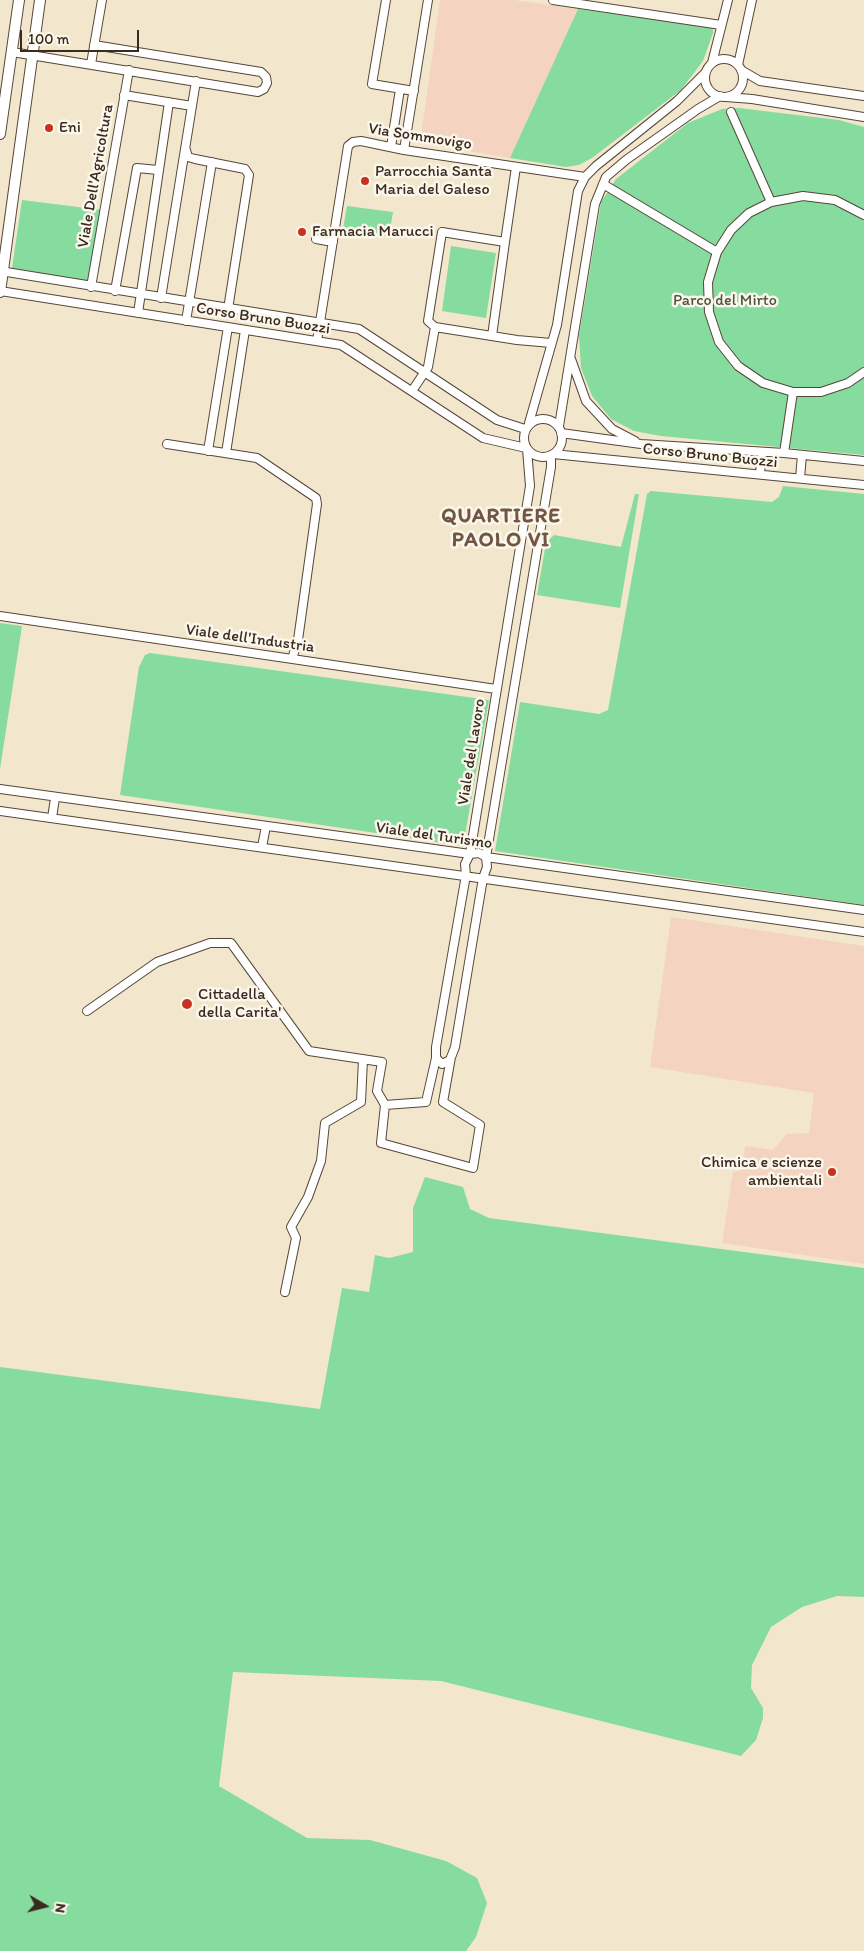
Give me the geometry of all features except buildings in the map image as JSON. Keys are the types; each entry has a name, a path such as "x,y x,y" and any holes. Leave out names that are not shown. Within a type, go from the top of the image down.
{"street":[{"path":"0,134 19,0"},
{"path":"0,292 40,0"},
{"path":"91,64 102,0"},
{"path":"386,0 372,84 414,91"},
{"path":"404,150 428,0"},
{"path":"553,0 599,3 721,25"},
{"path":"728,0 712,63 706,72 686,93 585,177 578,191 557,325 523,435 526,448 538,457 552,455 561,445 560,430 570,357 596,204 606,178 626,160 698,109 737,92 742,82 740,67 752,0"},
{"path":"12,52 258,92 264,89 267,83 266,77 261,72 94,45"},
{"path":"712,63 722,58 728,59 760,81 864,96"},
{"name":"Viale Dell'Agricoltura","path":"91,287 129,70"},
{"path":"706,72 706,86 710,91 723,97 761,100 864,117"},
{"path":"161,298 196,82"},
{"path":"391,147 400,89"},
{"path":"124,95 192,106"},
{"path":"138,313 158,170 170,102"},
{"path":"731,112 771,202"},
{"name":"Via Sommovigo","path":"318,341 348,146 353,142 360,141 404,150 585,177"},
{"path":"185,149 188,157 245,169 249,175 228,309"},
{"path":"186,320 212,162"},
{"path":"492,336 516,167"},
{"path":"115,291 137,168 158,170"},
{"path":"604,184 717,252"},
{"path":"864,215 835,200 803,196 771,202 750,214 731,230 717,252 708,282 709,312 719,342 738,366 763,384 793,392 821,392 848,383 864,372"},
{"path":"505,242 442,232 428,321 435,327 551,343"},
{"path":"316,239 333,242"},
{"name":"Corso Bruno Buozzi","path":"2,271 115,291 359,329 497,420 527,426"},
{"name":"Corso Bruno Buozzi","path":"0,292 341,345 484,438 526,448"},
{"path":"208,451 228,327"},
{"path":"412,392 425,373 435,327"},
{"path":"226,453 245,330"},
{"path":"570,357 586,401 598,416 612,428 642,444"},
{"path":"784,453 793,392"},
{"path":"527,426 541,418 548,419 560,430"},
{"name":"Corso Bruno Buozzi","path":"560,430 642,444 784,453 864,461"},
{"path":"167,444 257,458 316,498 298,640 292,659"},
{"name":"Viale del Lavoro","path":"526,448 530,486 470,854 465,864 466,875 436,1047 436,1058 426,1102 385,1105 381,1143 473,1168 480,1125 443,1102 455,1047 483,878 487,867 486,857 552,455"},
{"path":"760,474 762,452"},
{"name":"Corso Bruno Buozzi","path":"552,455 864,485"},
{"path":"800,478 802,455"},
{"name":"Viale dell'Industria","path":"0,616 496,689"},
{"name":"Viale del Turismo","path":"0,789 470,854 479,853 486,857 864,910"},
{"path":"52,818 55,798"},
{"path":"0,812 466,875 474,879 483,878 864,932"},
{"path":"262,847 266,826"},
{"path":"87,1011 157,962 210,943 231,943 309,1051 382,1062 377,1092 385,1105"},
{"path":"436,1058 442,1064 452,1057"},
{"path":"285,1292 296,1238 291,1227 308,1197 321,1161 325,1123 361,1102 363,1059"}],"shaded area":[{"path":"440,0 514,0 578,9 510,158 420,143"},
{"path":"671,917 864,946 864,1264 722,1243 733,1172 742,1170 745,1146 773,1150 787,1134 809,1133 814,1093 650,1067"}],"green space":[{"path":"578,9 709,27 713,29 713,33 703,61 681,90 592,158 579,165 566,167 510,158"},
{"name":"Parco del Mirto","path":"739,108 839,120 864,127 864,455 661,436 634,431 611,419 592,396 581,368 579,336 601,202 616,179 688,123 722,109"},
{"path":"22,200 102,210 90,282 12,268"},
{"path":"347,206 393,212 389,236 343,229"},
{"path":"451,246 496,253 486,318 442,311"},
{"path":"783,486 864,494 864,905 495,851 520,702 599,714 608,710 647,494 651,491 772,502 779,497"},
{"path":"635,494 639,494 620,608 537,595 546,543 554,535 621,547"},
{"path":"0,623 22,626 0,769"},
{"path":"150,653 489,700 463,846 120,795 139,667 145,655"},
{"path":"425,1177 463,1187 470,1209 489,1218 864,1268 864,1597 837,1596 802,1607 771,1627 752,1665 751,1688 763,1708 763,1718 756,1740 741,1756 441,1681 233,1672 219,1786 307,1838 370,1840 446,1861 477,1878 487,1903 476,1937 466,1951 0,1951 0,1367 320,1409 342,1288 369,1292 375,1255 389,1258 413,1252 413,1208"}],"place":[{"name":"Eni","path":"49,128"},
{"name":"Parrocchia Santa Maria del Galeso","path":"365,181"},
{"name":"Farmacia Marucci","path":"302,232"},
{"name":"Cittadella della Carita'","path":"187,1004"},
{"name":"Chimica e scienze ambientali","path":"832,1172"}],"district":[{"name":"QUARTIERE PAOLO VI","path":"501,529"}]}
